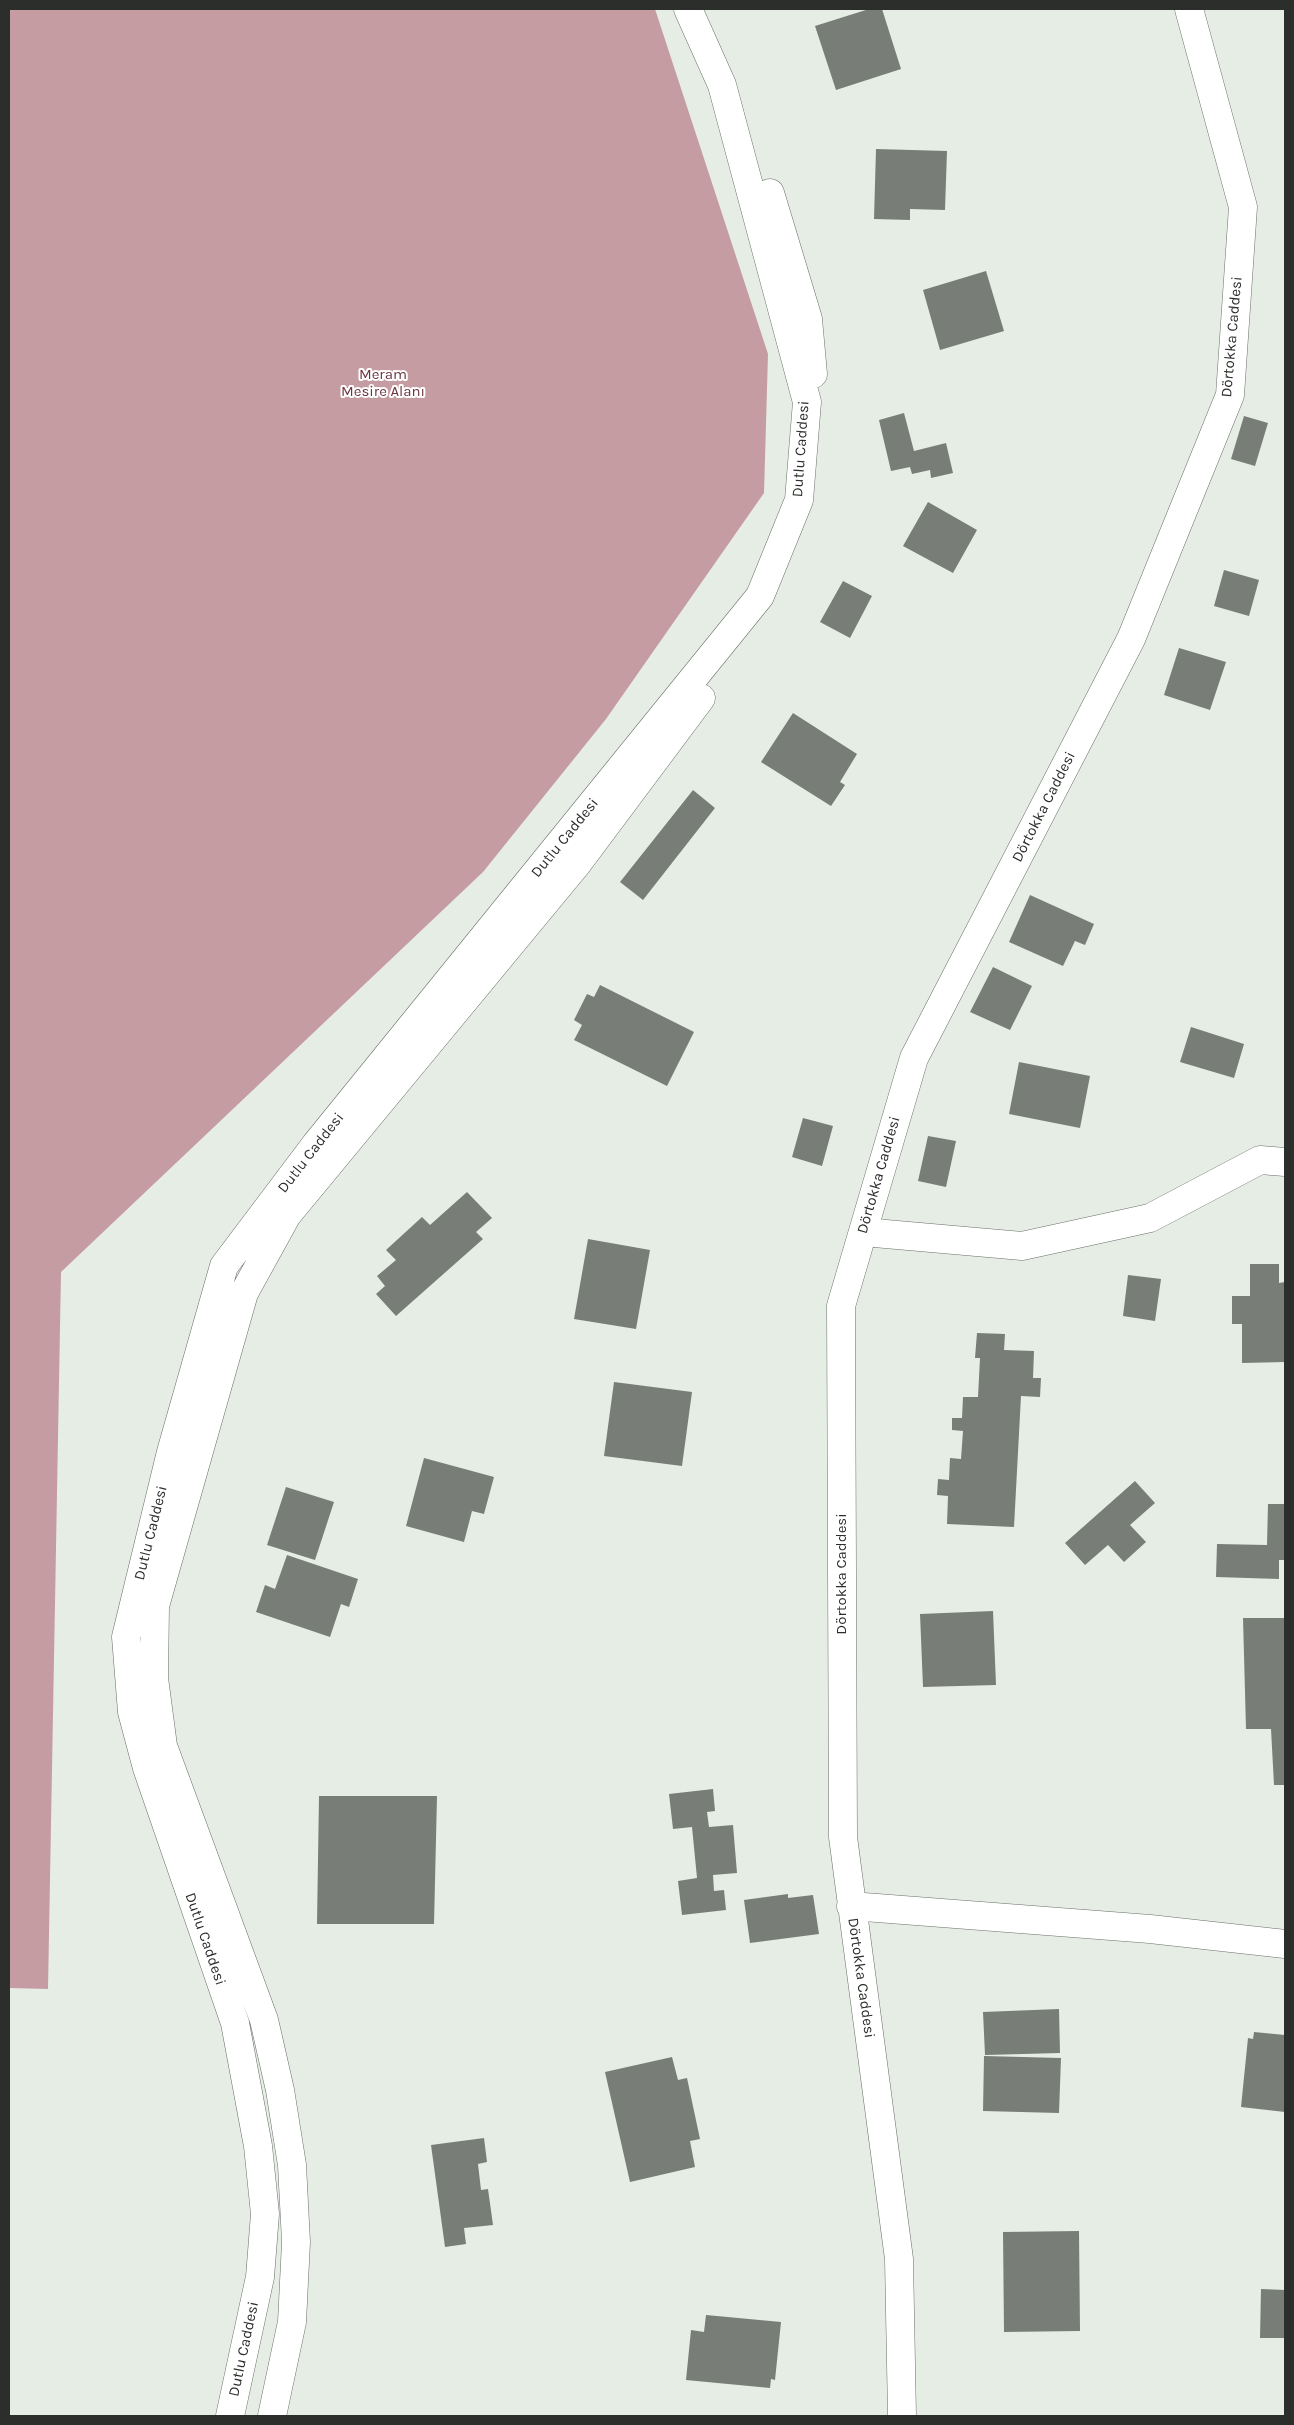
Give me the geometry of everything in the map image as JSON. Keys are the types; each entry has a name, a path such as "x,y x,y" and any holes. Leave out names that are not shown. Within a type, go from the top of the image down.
{"main road":[{"name":"Dutlu Caddesi","path":"230,2416 260,2277 265,2214 258,2146 235,2023 147,1768 132,1712 126,1638 171,1452 224,1266 316,1144 760,596 799,500 807,402 722,85 688,9"},
{"name":"Dutlu Caddesi","path":"272,2416 292,2322 296,2242 292,2165 280,2090 264,2020 163,1746 154,1678 155,1606 244,1293 287,1215 578,864 761,618 791,550 807,501 816,425 808,319 736,82 707,9"},
{"name":"Dörtokka Caddesi","path":"902,2416 899,2259 843,1837 841,1306 914,1058 1131,639 1230,395 1243,207 1189,9"},
{"path":"863,1232 1022,1246 1150,1218 1260,1160 1285,1162"},
{"path":"852,1906 1150,1930 1285,1944"}],"green space":[{"name":"Meram Mesire Alanı","path":"9,9 655,9 768,354 764,493 606,719 483,872 61,1272 48,1989 9,1988"}],"building":[{"path":"869,9 882,9 901,69 836,90 815,26"},
{"path":"876,149 947,151 945,210 910,209 910,220 874,219"},
{"path":"986,271 1004,331 940,350 923,290"},
{"path":"904,413 914,451 946,443 953,473 931,478 930,470 912,474 910,467 891,471 879,420"},
{"path":"1244,416 1268,423 1255,466 1231,459"},
{"path":"928,502 977,530 953,573 903,546"},
{"path":"1224,570 1259,580 1249,616 1214,606"},
{"path":"843,581 872,596 850,638 820,622"},
{"path":"1179,648 1226,662 1210,710 1164,695"},
{"path":"793,713 857,754 840,782 845,785 831,806 761,762"},
{"path":"693,790 715,808 643,900 620,882"},
{"path":"1030,895 1094,924 1085,945 1075,941 1063,966 1009,942"},
{"path":"993,967 1032,986 1010,1030 970,1012"},
{"path":"600,985 694,1032 667,1086 574,1040 582,1025 574,1020 587,994 594,997"},
{"path":"1191,1027 1244,1044 1234,1078 1180,1062"},
{"path":"1019,1062 1090,1076 1080,1128 1009,1114"},
{"path":"803,1118 833,1126 822,1166 792,1157"},
{"path":"928,1136 956,1141 946,1187 918,1181"},
{"path":"467,1192 492,1218 476,1232 483,1239 396,1316 376,1294 385,1286 377,1276 396,1260 386,1250 422,1217 430,1225"},
{"path":"588,1239 650,1250 636,1329 574,1319"},
{"path":"1250,1264 1279,1264 1279,1283 1285,1282 1285,1362 1242,1363 1242,1324 1232,1324 1232,1296 1250,1296"},
{"path":"1128,1275 1161,1279 1155,1321 1123,1316"},
{"path":"977,1333 1005,1334 1004,1350 1034,1351 1033,1378 1041,1378 1040,1397 1021,1396 1014,1527 947,1524 948,1496 937,1495 938,1479 949,1480 950,1458 961,1459 963,1431 952,1430 952,1418 962,1418 963,1397 978,1397 980,1358 975,1358"},
{"path":"614,1382 692,1392 682,1466 604,1456"},
{"path":"424,1458 494,1477 484,1514 472,1511 464,1542 406,1526"},
{"path":"1135,1481 1155,1503 1130,1525 1146,1542 1124,1562 1108,1545 1085,1565 1065,1543"},
{"path":"286,1487 334,1502 315,1560 267,1545"},
{"path":"1268,1504 1285,1504 1285,1560 1279,1560 1279,1579 1216,1577 1217,1544 1267,1545"},
{"path":"287,1555 358,1579 349,1607 341,1604 330,1637 256,1612 265,1585 275,1589"},
{"path":"993,1611 996,1685 923,1687 920,1614"},
{"path":"1243,1618 1285,1618 1285,1785 1274,1785 1271,1729 1246,1729"},
{"path":"713,1789 715,1811 707,1812 709,1827 733,1825 737,1873 713,1875 714,1891 724,1890 726,1910 682,1915 678,1881 697,1878 692,1827 673,1829 669,1794"},
{"path":"319,1796 437,1796 434,1924 317,1924"},
{"path":"788,1894 788,1898 813,1895 819,1934 750,1943 744,1900"},
{"path":"1059,2009 1060,2053 985,2055 983,2012"},
{"path":"1254,2032 1285,2035 1285,2112 1241,2107 1248,2038 1253,2039"},
{"path":"984,2056 1061,2058 1059,2113 983,2111"},
{"path":"672,2057 678,2080 687,2078 700,2139 690,2141 695,2167 630,2182 605,2072"},
{"path":"484,2138 487,2162 478,2164 481,2190 488,2189 493,2225 464,2228 466,2244 445,2247 431,2145"},
{"path":"1079,2231 1080,2331 1004,2332 1003,2232"},
{"path":"1261,2289 1285,2290 1285,2338 1260,2338"},
{"path":"706,2315 781,2322 775,2380 771,2379 770,2388 686,2380 691,2330 704,2332"}]}
